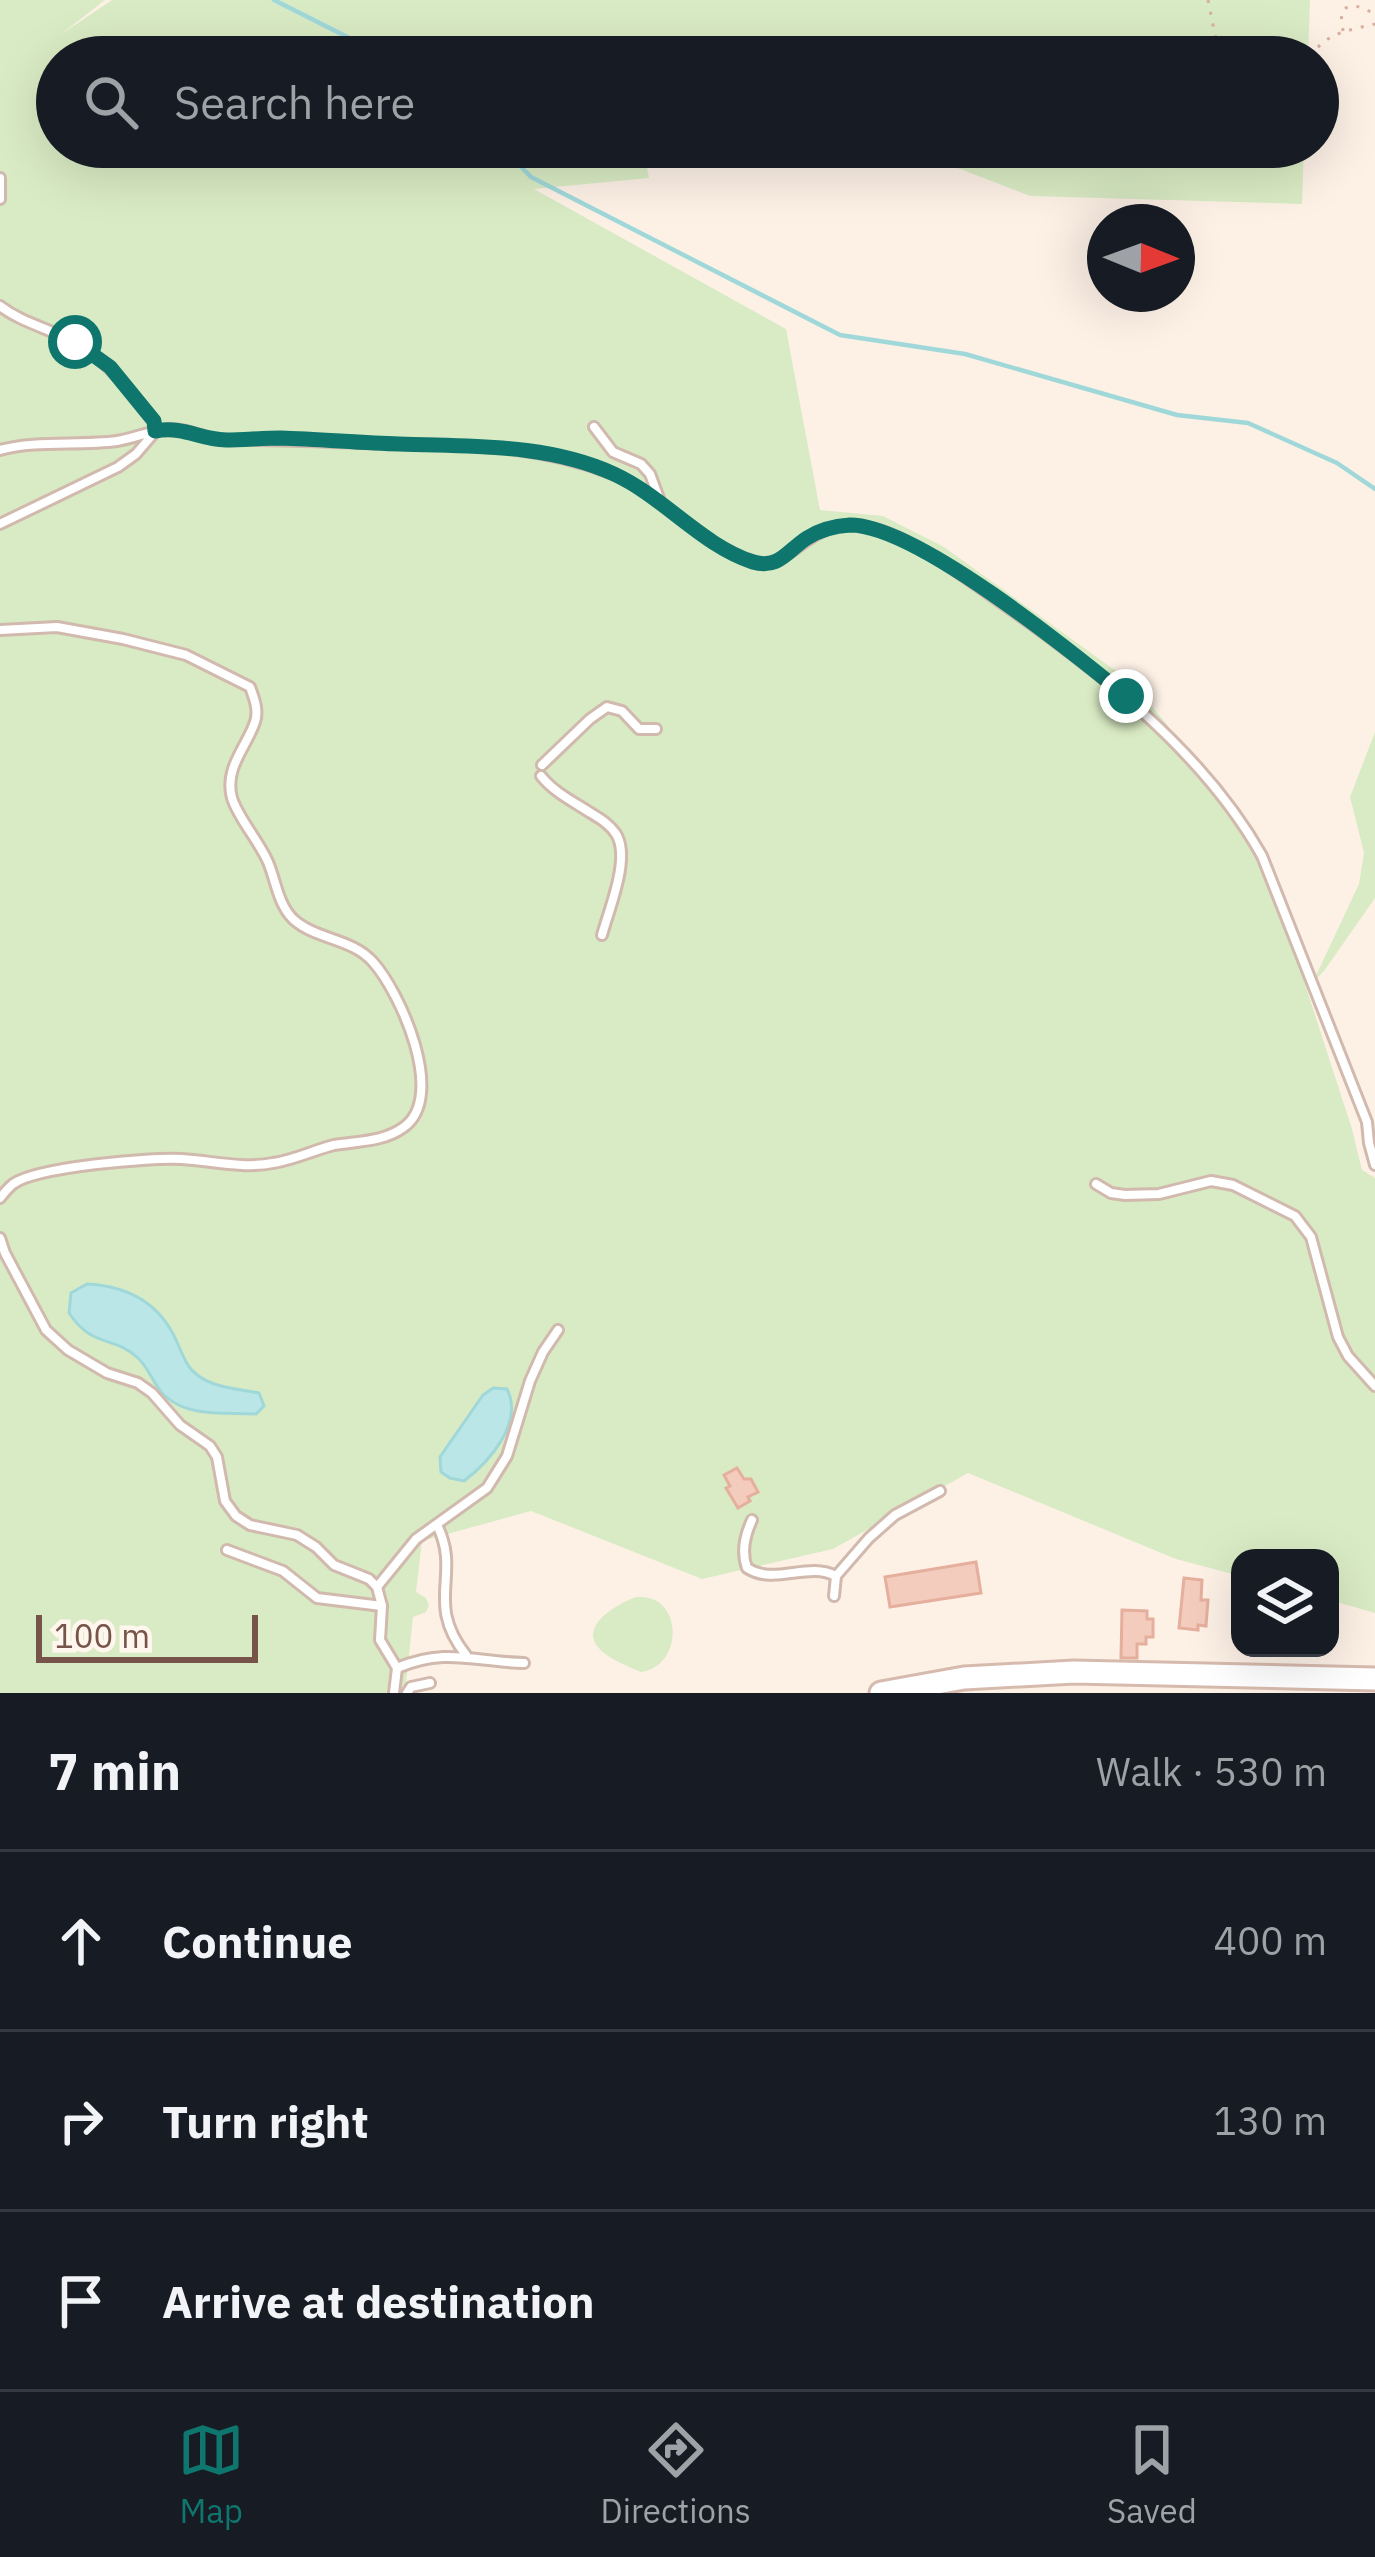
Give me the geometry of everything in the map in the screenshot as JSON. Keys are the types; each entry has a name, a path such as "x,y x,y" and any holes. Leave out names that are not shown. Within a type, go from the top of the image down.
{"street":[{"path":"881,1693 1027,1673 1147,1673 1213,1685 1375,1679"}],"lane":[{"path":"0,178 0,199"},
{"path":"0,306 75,342 110,367 154,421 155,431 118,467 0,524"},
{"path":"0,451 117,441 175,428 217,440 279,438 514,448 614,474 722,547 754,562 783,560 806,538 833,526 859,525 938,558 1126,696 1246,829 1262,856 1367,1122 1375,1166"},
{"path":"594,428 613,452 641,464 661,502"},
{"path":"0,630 56,627 124,638 186,655 250,687 257,719 231,772 232,799 268,861 284,908 296,922 371,959 402,1005 414,1038 420,1097 415,1117 381,1138 272,1164 176,1159 72,1168 15,1182 0,1198"},
{"path":"602,935 619,874 617,836 605,822 557,792 542,770 608,706 622,711 639,729 656,729"},
{"path":"1096,1184 1125,1196 1159,1194 1210,1180 1233,1185 1295,1216 1311,1237 1338,1337 1348,1356 1375,1385"},
{"path":"0,1238 2,1253 46,1330 68,1350 107,1373 138,1383 210,1446 217,1457 225,1501 236,1516 250,1525 297,1535 334,1565 377,1587 382,1606 380,1640 397,1668 394,1693"},
{"path":"377,1587 416,1539 487,1488 507,1456 542,1352 558,1330"},
{"path":"834,1596 836,1576 856,1552 895,1515 940,1491"},
{"path":"752,1520 744,1540 747,1568 768,1576 824,1570 836,1576"},
{"path":"437,1525 447,1546 442,1598 446,1624 466,1655"},
{"path":"227,1550 283,1571 317,1598 382,1606"},
{"path":"397,1668 421,1658 466,1655 524,1664"},
{"path":"407,1693 411,1687 430,1682"}],"path":[{"path":"1208,0 1215,36"},
{"path":"1343,32 1341,14 1347,6 1375,14"},
{"path":"1334,36 1375,24"}],"green space":[{"path":"0,0 105,0 60,35 112,0 1310,0 1309,36 36,36 36,168 647,168 649,178 534,189 786,329 820,510 883,516 944,547 1134,684 1257,836 1362,1170 1375,1178 1375,1613 1339,1603 1339,1549 1231,1549 1231,1574 1176,1559 968,1473 833,1549 702,1579 531,1511 422,1541 416,1592 429,1605 426,1612 413,1617 405,1693 0,1693"},
{"path":"957,168 1303,168 1302,204 1030,196"},
{"path":"1375,732 1375,898 1313,982 1359,884 1364,853 1350,797"},
{"path":"636,1597 657,1601 673,1630 662,1662 641,1672 606,1654 593,1638 604,1615"}],"water":[{"path":"87,1284 116,1288 141,1299 162,1317 196,1374 218,1385 259,1393 264,1406 256,1414 220,1413 175,1403 161,1392 138,1358 87,1332 69,1313 71,1293"},
{"path":"493,1388 507,1389 511,1402 501,1441 464,1481 450,1478 441,1472 440,1457 483,1395"}],"building":[{"path":"737,1468 758,1492 738,1508 724,1475"},
{"path":"976,1562 981,1593 890,1607 885,1577"},
{"path":"1184,1578 1202,1580 1201,1600 1208,1600 1206,1626 1198,1625 1198,1630 1179,1628"},
{"path":"1122,1610 1147,1611 1147,1619 1153,1619 1153,1637 1146,1637 1146,1644 1137,1644 1137,1658 1121,1658"}],"waterway":[{"path":"274,0 345,36"},
{"path":"522,168 531,177 840,335 965,354 1177,415 1248,423 1337,463 1375,489"}],"route":[{"path":"75,342 110,367 154,421 155,431 175,428 217,440 496,446 549,454 614,474 722,547 754,562 783,560 806,538 833,526 878,530 938,558 1126,696"}]}
